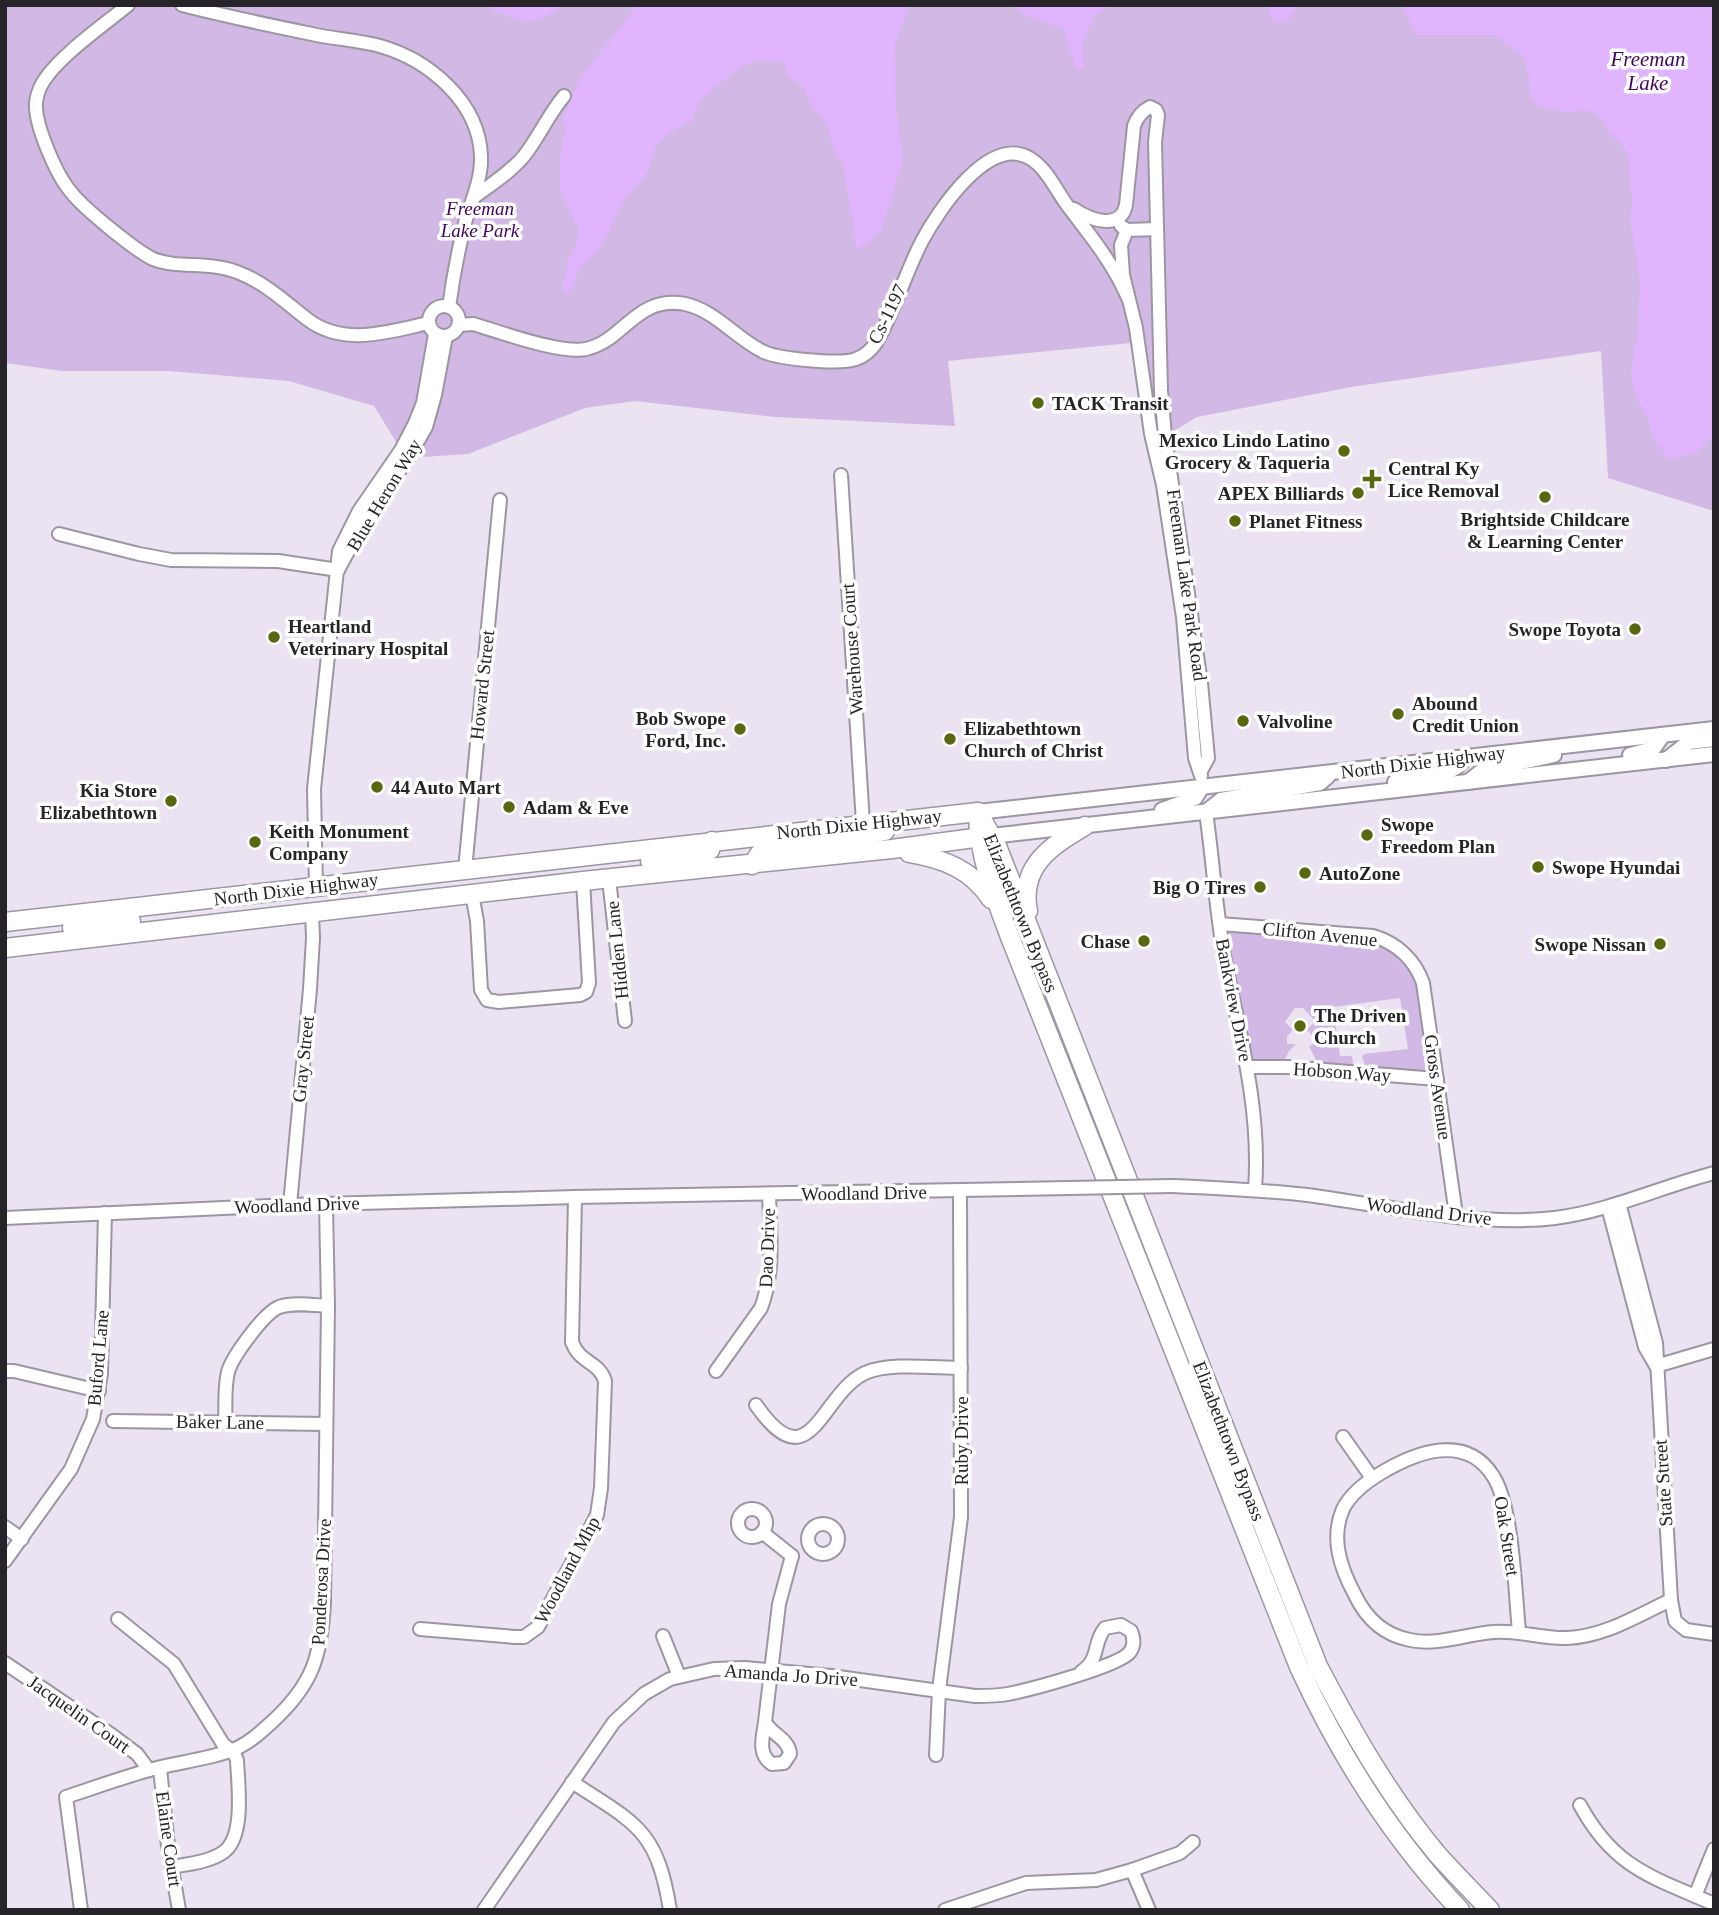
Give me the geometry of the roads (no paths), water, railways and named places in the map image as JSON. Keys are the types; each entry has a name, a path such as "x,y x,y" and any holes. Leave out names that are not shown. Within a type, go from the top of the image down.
{"highway":[{"name":"North Dixie Highway","path":"5,922 601,856 905,818 978,812"},
{"name":"Elizabethtown Bypass","path":"978,812 985,837 1034,942 1318,1667 1348,1724 1404,1811 1438,1855 1490,1910"},
{"path":"752,865 760,853 768,849 822,843 878,832 894,828 905,818"},
{"path":"1034,942 1026,900 1030,875 1047,851 1088,826"},
{"name":"North Dixie Highway","path":"7,942 312,913 985,837"},
{"name":"Elizabethtown Bypass","path":"985,837 987,873 1010,937 1307,1686 1341,1751 1375,1805 1415,1858 1459,1909"},
{"path":"542,886 571,870 703,856 710,850 712,841"},
{"path":"892,849 934,857 962,869 985,890 1010,937"},
{"path":"312,913 324,897 333,895 530,872 601,856"},
{"path":"7,942 46,931 287,901 299,898 316,887"},
{"path":"7,942 34,926 61,916"}],"main road":[{"name":"North Dixie Highway","path":"978,812 1714,729"},
{"path":"1538,774 1550,765 1642,753 1653,749 1657,735"},
{"path":"1467,783 1483,769 1560,754 1642,745 1657,735"},
{"path":"1666,760 1689,742 1714,739"},
{"name":"North Dixie Highway","path":"985,837 1714,754"},
{"path":"1304,801 1312,792 1381,785 1450,771 1461,764 1465,757"},
{"path":"1206,812 1221,800 1320,783 1331,772"},
{"path":"1088,826 1101,816 1158,811 1178,806 1195,798 1202,787"}],"street":[{"path":"128,5 51,70 41,85 36,103 52,160 65,185 77,200 154,259 172,264 212,265 244,275 265,285 325,330 359,336 424,324 437,332 456,331 459,325 457,313 449,307 443,306 432,311 429,317 437,332"},
{"path":"182,5 378,46 416,62 440,78 453,92 466,108 475,127 481,159 459,249 449,307"},
{"path":"473,198 523,157 550,113 564,96"},
{"name":"Freeman Lake Park Road","path":"1115,221 1125,211 1134,126 1142,112 1153,108 1158,115 1155,142 1163,419 1201,683 1208,758 1201,771"},
{"name":"Cs-1197","path":"459,325 473,324 564,348 587,349 606,340 643,311 676,303 704,312 765,353 807,360 855,360 870,351 876,343 912,262 937,216 969,177 985,163 1003,155 1030,158 1048,177 1119,276 1128,298"},
{"path":"1067,205 1082,215 1103,221 1115,221 1127,230 1157,229"},
{"path":"1127,230 1121,245 1128,298"},
{"name":"Freeman Lake Park Road","path":"1128,298 1139,343 1151,434 1163,485 1183,617 1195,758 1201,771 1202,787"},
{"name":"Blue Heron Way","path":"316,887 314,789 339,551 359,511 401,450 415,423 423,403 437,332"},
{"name":"Warehouse Court","path":"841,475 863,823"},
{"name":"Howard Street","path":"465,870 500,500"},
{"path":"59,534 163,559 278,561 338,570"},
{"name":"Bankview Drive","path":"1206,812 1220,924 1254,1111 1257,1158 1255,1189"},
{"name":"Hidden Lane","path":"609,879 625,1021"},
{"path":"472,894 477,922 481,990 487,1000 499,1002 580,995 586,992 589,983 583,881"},
{"name":"Gray Street","path":"290,1205 310,989 312,913"},
{"name":"Clifton Avenue","path":"1220,924 1373,936 1389,942 1411,962"},
{"name":"Gross Avenue","path":"1411,962 1423,984 1456,1215"},
{"name":"Hobson Way","path":"1247,1067 1287,1067 1437,1079"},
{"name":"Woodland Drive","path":"5,1218 290,1205 575,1197 1172,1186 1255,1189 1456,1215 1533,1219 1570,1215 1613,1205 1714,1173"},
{"name":"Ruby Drive","path":"936,1755 939,1690 961,1517 960,1191"},
{"name":"Dao Drive","path":"716,1371 761,1308 766,1296 770,1279 769,1194"},
{"name":"Woodland Mhp","path":"420,1629 515,1637 531,1633 547,1614 597,1515 601,1488 604,1381 598,1369 580,1358 572,1342 575,1197"},
{"name":"Ponderosa Drive","path":"81,1910 66,1797 154,1769 231,1751 249,1742 292,1704 314,1670 324,1603 328,1306 326,1205"},
{"name":"State Street","path":"1613,1205 1656,1343 1671,1600"},
{"name":"Buford Lane","path":"5,1560 71,1469 89,1431 101,1374 105,1213"},
{"path":"225,1422 231,1365 264,1320 272,1311 283,1306 328,1306"},
{"path":"1656,1366 1714,1349"},
{"path":"756,1405 776,1430 787,1436 799,1436 814,1427 849,1384 866,1373 893,1367 961,1368"},
{"path":"5,1371 99,1391"},
{"name":"Baker Lane","path":"113,1421 326,1424"},
{"path":"1343,1437 1372,1478"},
{"name":"Oak Street","path":"1519,1631 1505,1508 1500,1487 1489,1470 1474,1457 1448,1449 1411,1457 1372,1478 1347,1503 1342,1511 1337,1536 1344,1572 1356,1598 1375,1623 1392,1635 1420,1642 1519,1631 1564,1638 1584,1637 1604,1631 1671,1600"},
{"path":"5,1527 22,1539"},
{"path":"762,1532 792,1556"},
{"path":"765,1722 779,1604 792,1556 811,1547"},
{"path":"1671,1600 1675,1621 1681,1628 1700,1634 1714,1634"},
{"path":"118,1619 174,1664 223,1744 237,1757 237,1824 233,1841 226,1850 214,1857 171,1867"},
{"name":"Amanda Jo Drive","path":"484,1910 609,1729 626,1710 657,1686 679,1676 714,1669 770,1670 975,1696 998,1695 1034,1688 1082,1672 1126,1656 1134,1644 1131,1631 1121,1625 1105,1628 1092,1664 1082,1672"},
{"path":"663,1636 679,1676"},
{"name":"Jacquelin Court","path":"5,1663 137,1754 154,1769"},
{"name":"Elaine Court","path":"154,1769 179,1910"},
{"path":"572,1782 625,1816 642,1832 663,1870 670,1910"},
{"path":"1580,1805 1593,1829 1620,1857 1638,1870 1714,1904"},
{"path":"945,1910 984,1904 1004,1889 1037,1881 1096,1880 1180,1853 1194,1842"},
{"path":"1695,1896 1714,1849"},
{"path":"1132,1870 1149,1910"}],"water":[{"path":"484,5 564,5 542,18 524,21"},
{"path":"635,5 912,5 895,42 896,111 903,160 881,230 871,241 857,249 844,167 833,148 827,123 813,108 803,86 789,77 783,61 751,62 736,70 700,100 692,120 660,140 647,173 624,200 601,245 579,267 574,283 566,294 564,293 563,284 568,270 566,264 575,250 579,231 560,189 560,161 565,131 563,118 582,76 634,10"},
{"path":"1001,5 1112,5 1095,15 1082,44 1084,66 1077,71 1063,28 1030,17 1014,7"},
{"path":"1267,5 1298,5 1285,21 1278,23 1270,14"},
{"name":"Freeman Lake","path":"1401,5 1714,5 1714,434 1696,453 1669,459 1653,438 1649,419 1638,402 1631,374 1639,324 1640,279 1631,224 1632,196 1628,155 1622,144 1610,133 1601,118 1591,111 1569,113 1537,105 1531,96 1526,59 1495,35 1417,35"}],"place":[{"name":"TACK Transit","path":"1038,403"},
{"name":"Mexico Lindo Latino Grocery & Taqueria","path":"1344,451"},
{"name":"Central Ky Lice Removal","path":"1372,479"},
{"name":"APEX Billiards","path":"1358,493"},
{"name":"Brightside Childcare & Learning Center","path":"1545,497"},
{"name":"Planet Fitness","path":"1235,521"},
{"name":"Swope Toyota","path":"1635,629"},
{"name":"Heartland Veterinary Hospital","path":"274,637"},
{"name":"Abound Credit Union","path":"1398,714"},
{"name":"Valvoline","path":"1243,721"},
{"name":"Bob Swope Ford, Inc.","path":"740,729"},
{"name":"Elizabethtown Church of Christ","path":"950,739"},
{"name":"44 Auto Mart","path":"377,787"},
{"name":"Kia Store Elizabethtown","path":"171,801"},
{"name":"Adam & Eve","path":"509,807"},
{"name":"Swope Freedom Plan","path":"1367,835"},
{"name":"Keith Monument Company","path":"255,842"},
{"name":"Swope Hyundai","path":"1538,867"},
{"name":"AutoZone","path":"1305,873"},
{"name":"Big O Tires","path":"1260,887"},
{"name":"Chase","path":"1144,941"},
{"name":"Swope Nissan","path":"1660,944"},
{"name":"The Driven Church","path":"1300,1026"}],"park label":[{"name":"Freeman Lake Park","path":"480,219"}]}
